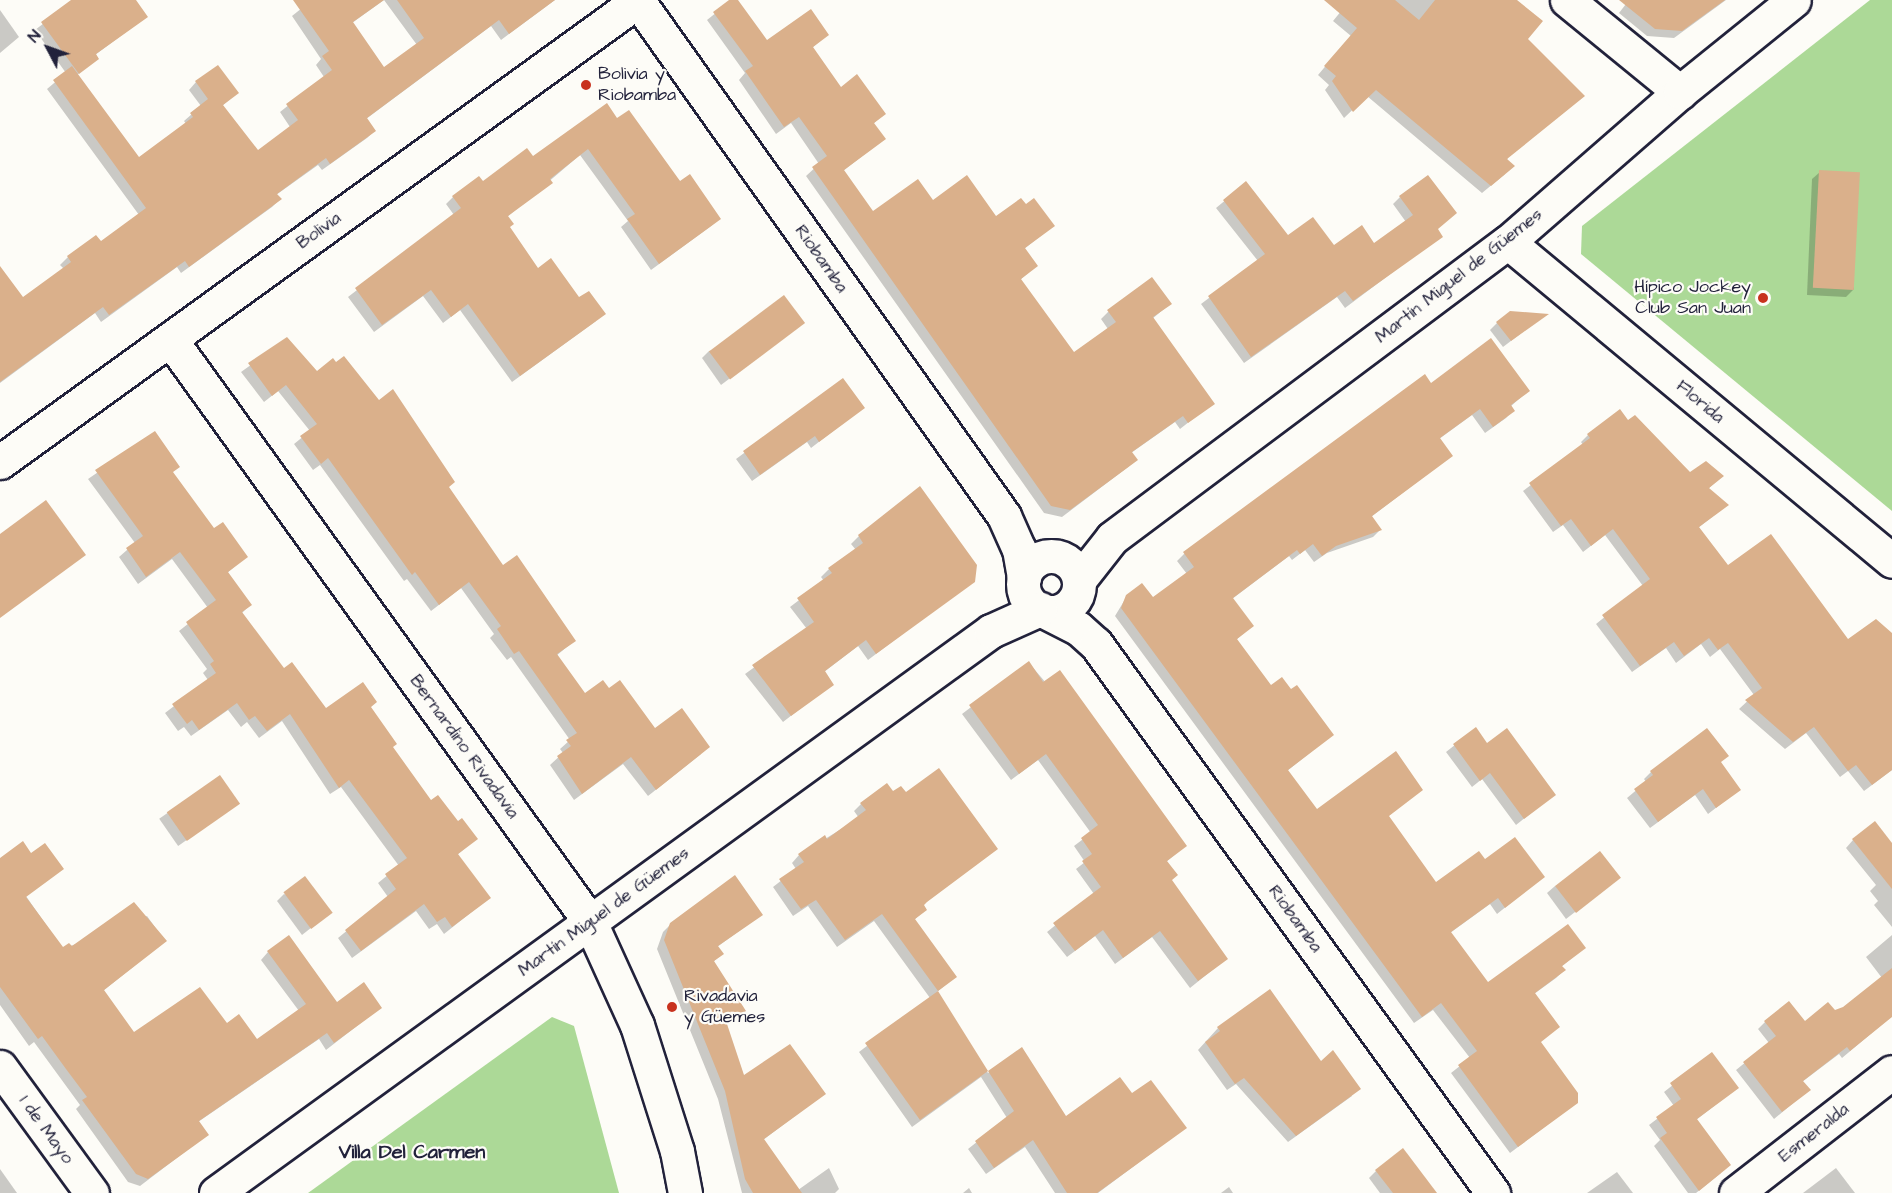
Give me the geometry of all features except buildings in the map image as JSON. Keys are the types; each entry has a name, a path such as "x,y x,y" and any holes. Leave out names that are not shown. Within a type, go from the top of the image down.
{"street":[{"name":"Bolivia","path":"0,462 638,0"},
{"name":"Riobamba","path":"638,0 1004,516 1018,549 1033,597 1078,628 1096,644 1493,1193"},
{"path":"1568,0 1680,92"},
{"name":"Martín Miguel de Güemes","path":"1068,571 1508,243 1680,92 1794,0"},
{"name":"Florida","path":"1508,243 1892,561"},
{"name":"Bernardino Rivadavia","path":"170,339 590,922 613,965 637,1025 677,1151 685,1193"},
{"name":"Riobamba","path":"1004,516 1068,571 1096,644"},
{"path":"1038,560 1068,571 1070,605 1033,597 1038,560"},
{"name":"Martín Miguel de Güemes","path":"216,1193 992,631 1033,597"},
{"name":"1 de Mayo","path":"0,1066 92,1193"},
{"name":"Esmeralda","path":"1736,1193 1892,1072"}],"green space":[{"name":"Hípico Jockey Club San Juan","path":"1870,0 1892,0 1892,511 1581,254 1582,226"},
{"path":"552,1017 574,1026 619,1193 308,1193"}],"place":[{"name":"Bolivia y Riobamba","path":"586,85"},
{"name":"Hípico Jockey Club San Juan","path":"1763,298"},
{"name":"Rivadavia y Güemes","path":"672,1007"}],"district":[{"name":"Villa Del Carmen","path":"412,1152"}]}
